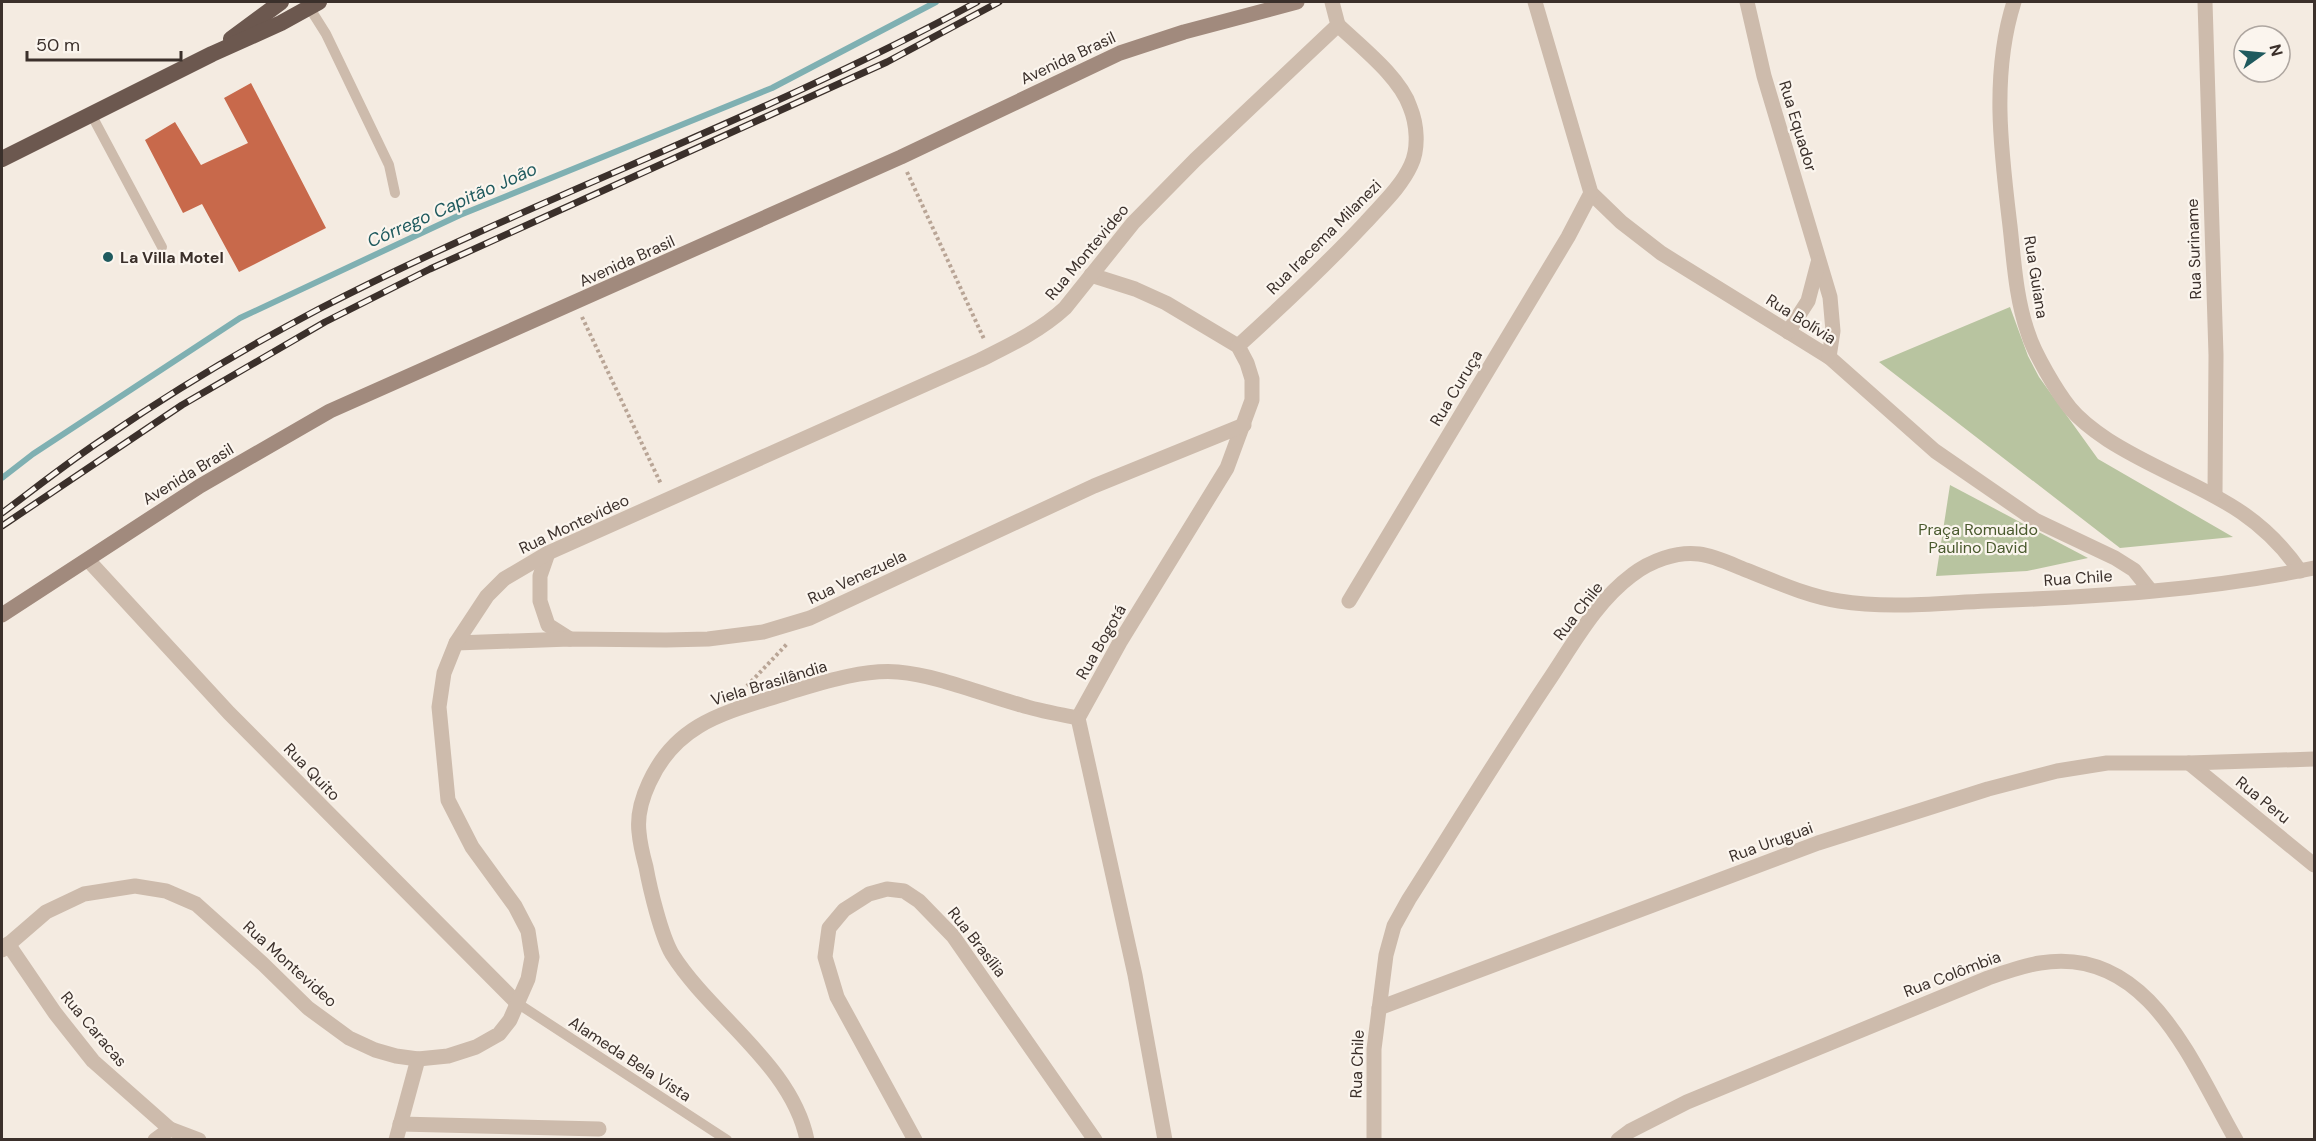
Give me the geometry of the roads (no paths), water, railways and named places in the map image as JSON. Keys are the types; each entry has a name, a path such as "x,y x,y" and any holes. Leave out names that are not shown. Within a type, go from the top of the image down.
{"highway":[{"path":"212,54 281,2"},
{"path":"2,159 212,54 281,23 314,4"}],"main road":[{"name":"Avenida Brasil","path":"2,615 200,486 330,411 901,157 1120,53 1184,32 1297,2"}],"street":[{"path":"1332,2 1338,25"},
{"name":"Rua Bolívia","path":"1534,2 1591,193 1621,222 1661,253 1829,357 1935,451 2035,520 2115,558 2134,570 2151,590"},
{"name":"Rua Equador","path":"1747,2 1764,76 1830,297 1833,331 1829,357"},
{"name":"Rua Guiana","path":"2014,2 2001,58 2001,141 2017,290 2028,335 2046,370 2070,409 2107,440 2214,494 2244,513 2271,535 2307,570"},
{"name":"Rua Suriname","path":"2205,2 2216,344 2214,494"},
{"name":"Rua Montevideo","path":"5,947 46,912 84,894 135,886 166,891 196,904 308,1008 349,1038 396,1056 418,1059 448,1056 476,1047 499,1034 510,1020 528,979 532,957 528,931 515,906 472,847 448,800 439,708 444,673 456,643 487,596 504,579 548,553 991,354 1038,330 1053,319 1133,223 1338,25"},
{"name":"Rua Iracema Milanezi","path":"1238,346 1338,252 1400,186 1412,163 1416,141 1410,105 1399,86 1338,25"},
{"name":"Rua Curuça","path":"1349,601 1568,237 1591,193"},
{"path":"1788,332 1808,301 1819,260"},
{"path":"1091,275 1134,289 1166,303 1238,346"},
{"name":"Rua Bogotá","path":"1078,718 1120,642 1227,468 1252,399 1252,379 1238,346"},
{"name":"Rua Venezuela","path":"456,643 570,639 708,639 763,632 810,618 1094,486 1244,425"},
{"path":"548,553 540,576 540,601 548,625 570,639"},
{"name":"Rua Chile","path":"1374,1140 1374,1049 1386,955 1394,926 1409,898 1514,732 1576,640 1605,600 1634,573 1664,558 1699,554 1737,566 1807,594 1840,601 1882,604 2017,600 2151,590 2242,581 2307,570"},
{"name":"Rua Quito","path":"88,560 229,713 517,1003"},
{"name":"Viela Brasilândia","path":"807,1140 794,1103 780,1082 700,991 671,952 650,892 639,830 642,799 658,763 677,742 700,724 711,719 805,688 877,672 899,672 962,686 1021,705 1078,718"},
{"path":"1078,718 1135,975 1164,1140"},
{"name":"Rua Uruguai","path":"1378,1008 1818,843 1988,789 2057,771 2107,763 2189,764 2314,759"},
{"name":"Rua Peru","path":"2189,764 2314,865"},
{"name":"Rua Brasília","path":"915,1140 837,997 825,957 829,928 844,910 869,894 887,889 904,891 919,901 953,936 1095,1140"},
{"name":"Rua Caracas","path":"5,947 93,1061 170,1129 199,1140"},
{"name":"Rua Colômbia","path":"1618,1140 1630,1131 1687,1102 1988,978 2042,962 2080,962 2109,971 2130,983 2152,1003 2174,1029 2236,1140"},
{"path":"396,1140 418,1059"},
{"path":"400,1124 599,1129"},
{"path":"154,1140 170,1129"}],"lane":[{"path":"314,4 389,165 395,193"},
{"path":"91,114 162,247"},
{"name":"Alameda Bela Vista","path":"517,1003 727,1140"}],"waterway":[{"name":"Córrego Capitão João","path":"2,478 33,454 240,318 460,215 772,88 936,2"}],"railway":[{"path":"2,513 82,454 160,401 239,353 319,309 483,231 815,83 977,2"},
{"path":"2,526 182,405 325,322 430,269 887,62 999,2"}],"place":[{"name":"La Villa Motel","path":"108,257"}],"park label":[{"name":"Praça Romualdo Paulino David","path":"1978,538"}]}
